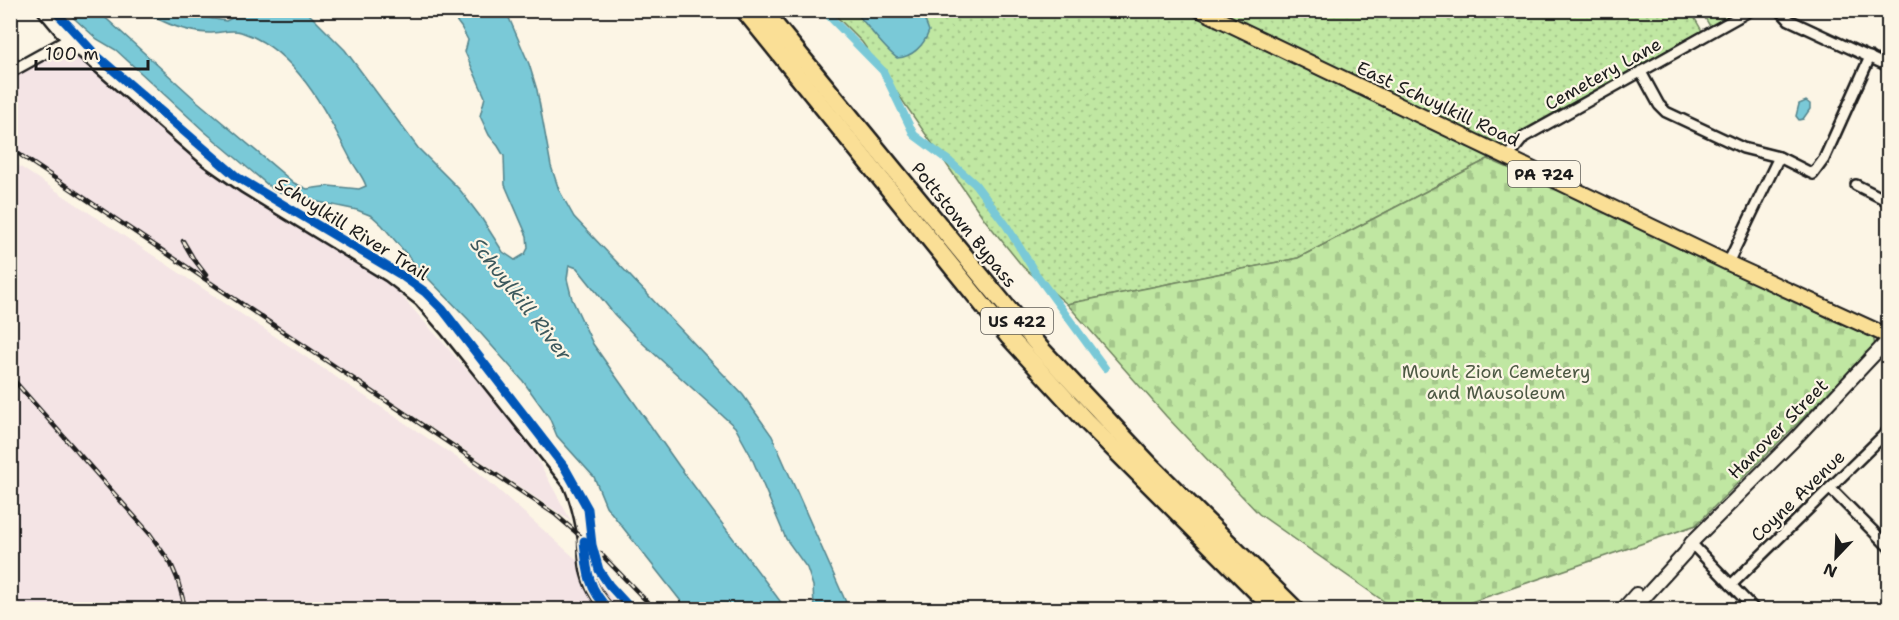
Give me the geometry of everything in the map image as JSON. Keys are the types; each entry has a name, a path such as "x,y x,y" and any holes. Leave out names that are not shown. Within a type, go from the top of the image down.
{"highway":[{"name":"Pottstown Bypass","path":"744,10 1008,336 1086,422 1275,609"},
{"name":"Pottstown Bypass","path":"763,10 1041,350 1142,457 1296,609"},
{"path":"1217,553 1260,609"}],"main road":[{"name":"East Schuylkill Road","path":"1200,10 1888,338"},
{"name":"Hanover Street","path":"1633,609 1685,553 1691,543 1809,425 1888,338"},
{"name":"Hanover Street","path":"1622,609 1682,545 1691,543"}],"street":[{"path":"43,10 68,40 207,161 236,182 388,276 420,300 569,484 576,500 584,538 585,567 600,609"},
{"name":"Cemetery Lane","path":"1508,157 1524,137 1751,10"},
{"path":"1780,10 1789,20 1888,66"},
{"path":"10,72 68,40"},
{"path":"1641,72 1659,105 1666,112 1743,148 1779,158 1813,174 1824,159 1870,57"},
{"path":"1728,263 1779,158"},
{"path":"1856,185 1888,201"},
{"name":"Coyne Avenue","path":"1731,585 1888,431"},
{"path":"1830,488 1888,546"},
{"path":"1691,543 1755,609"},
{"path":"588,577 600,600 609,609"}],"shaded area":[{"path":"72,44 235,182 390,283 523,433 571,521 11,148 10,79"},
{"path":"10,160 477,471 585,567 625,609 11,609"}],"green space":[{"path":"1690,10 1702,31 1523,130 1488,159 1298,258 1067,304 1023,267 985,220 862,42 831,11"},
{"path":"1701,11 1740,11 1711,28"},
{"name":"Mount Zion Cemetery and Mausoleum","path":"1488,159 1689,248 1834,321 1873,335 1875,346 1696,525 1451,609 1395,609 1259,514 1166,416 1067,304 1298,258"}],"water":[{"name":"Schuylkill River","path":"66,11 98,11 198,102 294,183 307,189 329,186 359,189 366,186 365,182 319,102 293,67 277,52 260,40 241,32 192,31 167,23 144,11 179,11 184,14 226,21 234,17 228,11 306,11 345,50 418,148 460,190 503,252 515,260 525,254 528,248 527,236 505,185 504,156 489,135 480,116 485,97 465,52 468,40 449,11 506,11 529,64 537,90 551,166 559,190 574,217 743,395 772,436 849,609 811,609 814,607 813,586 807,568 786,539 751,456 735,427 638,339 614,314 577,268 569,265 567,279 572,299 593,344 679,466 786,609 687,609 606,506 594,477 557,436 549,417 523,381 468,319 419,269 382,225 372,216 357,210 275,191 204,131 116,50 97,39"},
{"path":"854,11 914,11 924,18 929,31 917,49 897,58"},
{"path":"1806,101 1810,104 1810,109 1803,119 1799,120 1796,116 1799,104"}],"waterway":[{"path":"823,10 883,71 914,135 975,184 1006,225 1036,274 1105,368"}],"railway":[{"path":"10,148 556,515 601,554 655,610"},
{"path":"183,241 206,275"},
{"path":"10,376 150,534 171,564 186,610"}],"cycle path":[{"name":"Schuylkill River Trail","path":"54,10 97,56 237,177 401,275 425,292 443,310 565,468 588,509 592,545 599,570 609,585 632,610"},
{"path":"584,541 589,578 596,594 609,610"}]}
